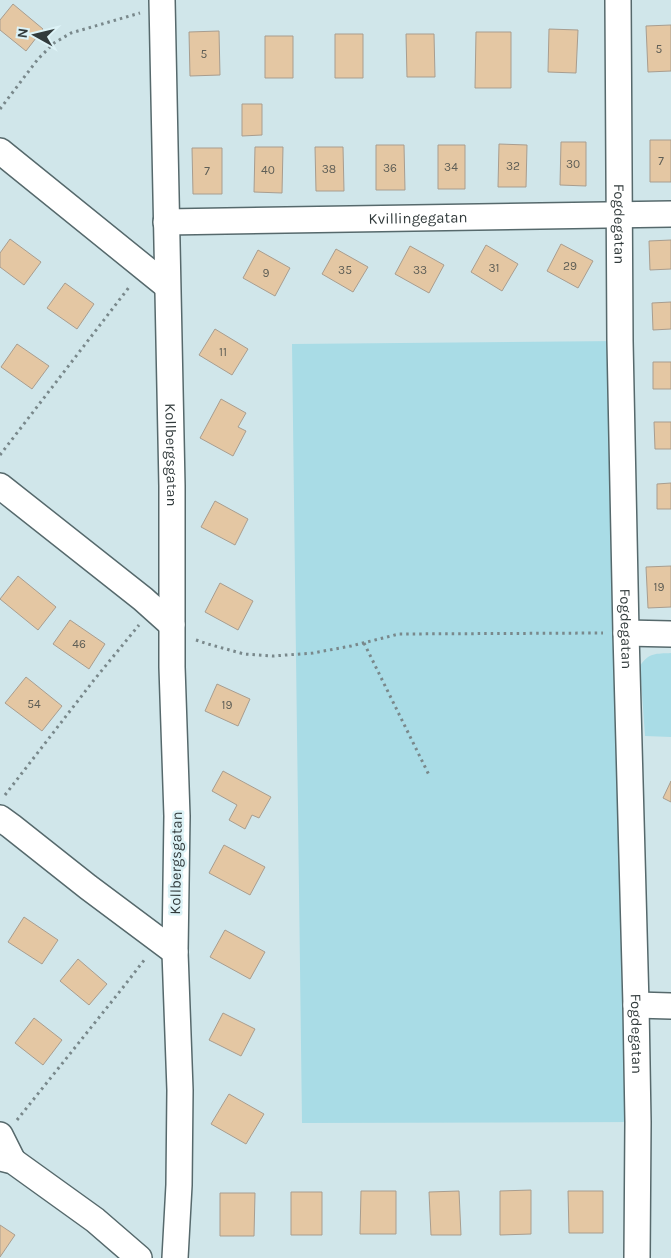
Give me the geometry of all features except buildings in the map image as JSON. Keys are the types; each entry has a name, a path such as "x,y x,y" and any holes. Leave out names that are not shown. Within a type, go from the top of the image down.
{"street":[{"name":"Fogdegatan","path":"618,0 626,633 638,1122 637,1258"},
{"name":"Kollbergsgatan","path":"162,3 172,486 172,667 178,816 167,946 180,1100 180,1185 175,1258"},
{"path":"0,151 167,286"},
{"name":"Kvillingegatan","path":"166,222 671,214"},
{"path":"0,486 172,625"},
{"path":"626,633 671,634"},
{"path":"0,818 167,946"},
{"path":"636,1005 671,1006"},
{"path":"4,1148 95,1220 139,1258"}],"path":[{"path":"0,109 38,59 54,43 71,33 162,3"},
{"path":"0,455 144,267"},
{"path":"0,801 152,608"},
{"path":"172,625 195,639 208,644 244,654 273,656 313,652 364,643 399,634 626,633"},
{"path":"364,643 429,775"},
{"path":"4,1148 121,990 167,946"}],"shaded area":[{"path":"620,341 638,1122 302,1123 292,344"},
{"path":"671,653 671,737 645,736 640,666 650,656"}]}
